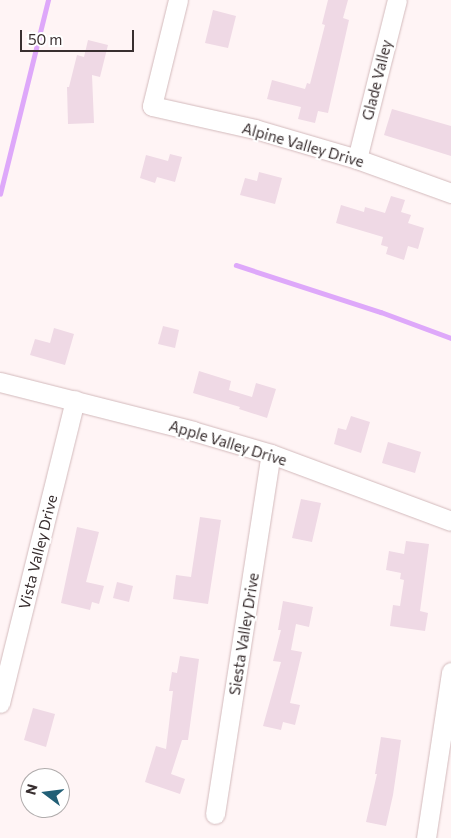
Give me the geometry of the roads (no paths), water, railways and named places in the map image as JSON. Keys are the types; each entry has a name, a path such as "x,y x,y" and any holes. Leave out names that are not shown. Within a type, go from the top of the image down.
{"street":[{"name":"Alpine Valley Drive","path":"178,0 152,106 255,129 357,159 451,193"},
{"name":"Glade Valley","path":"357,159 397,0"},
{"name":"Apple Valley Drive","path":"0,382 193,430 271,454 451,521"},
{"name":"Vista Valley Drive","path":"0,703 75,400"},
{"name":"Siesta Valley Drive","path":"215,814 271,454"},
{"path":"426,838 451,672"}],"waterway":[{"path":"0,194 48,0"},
{"path":"236,265 381,312 451,338"}]}
